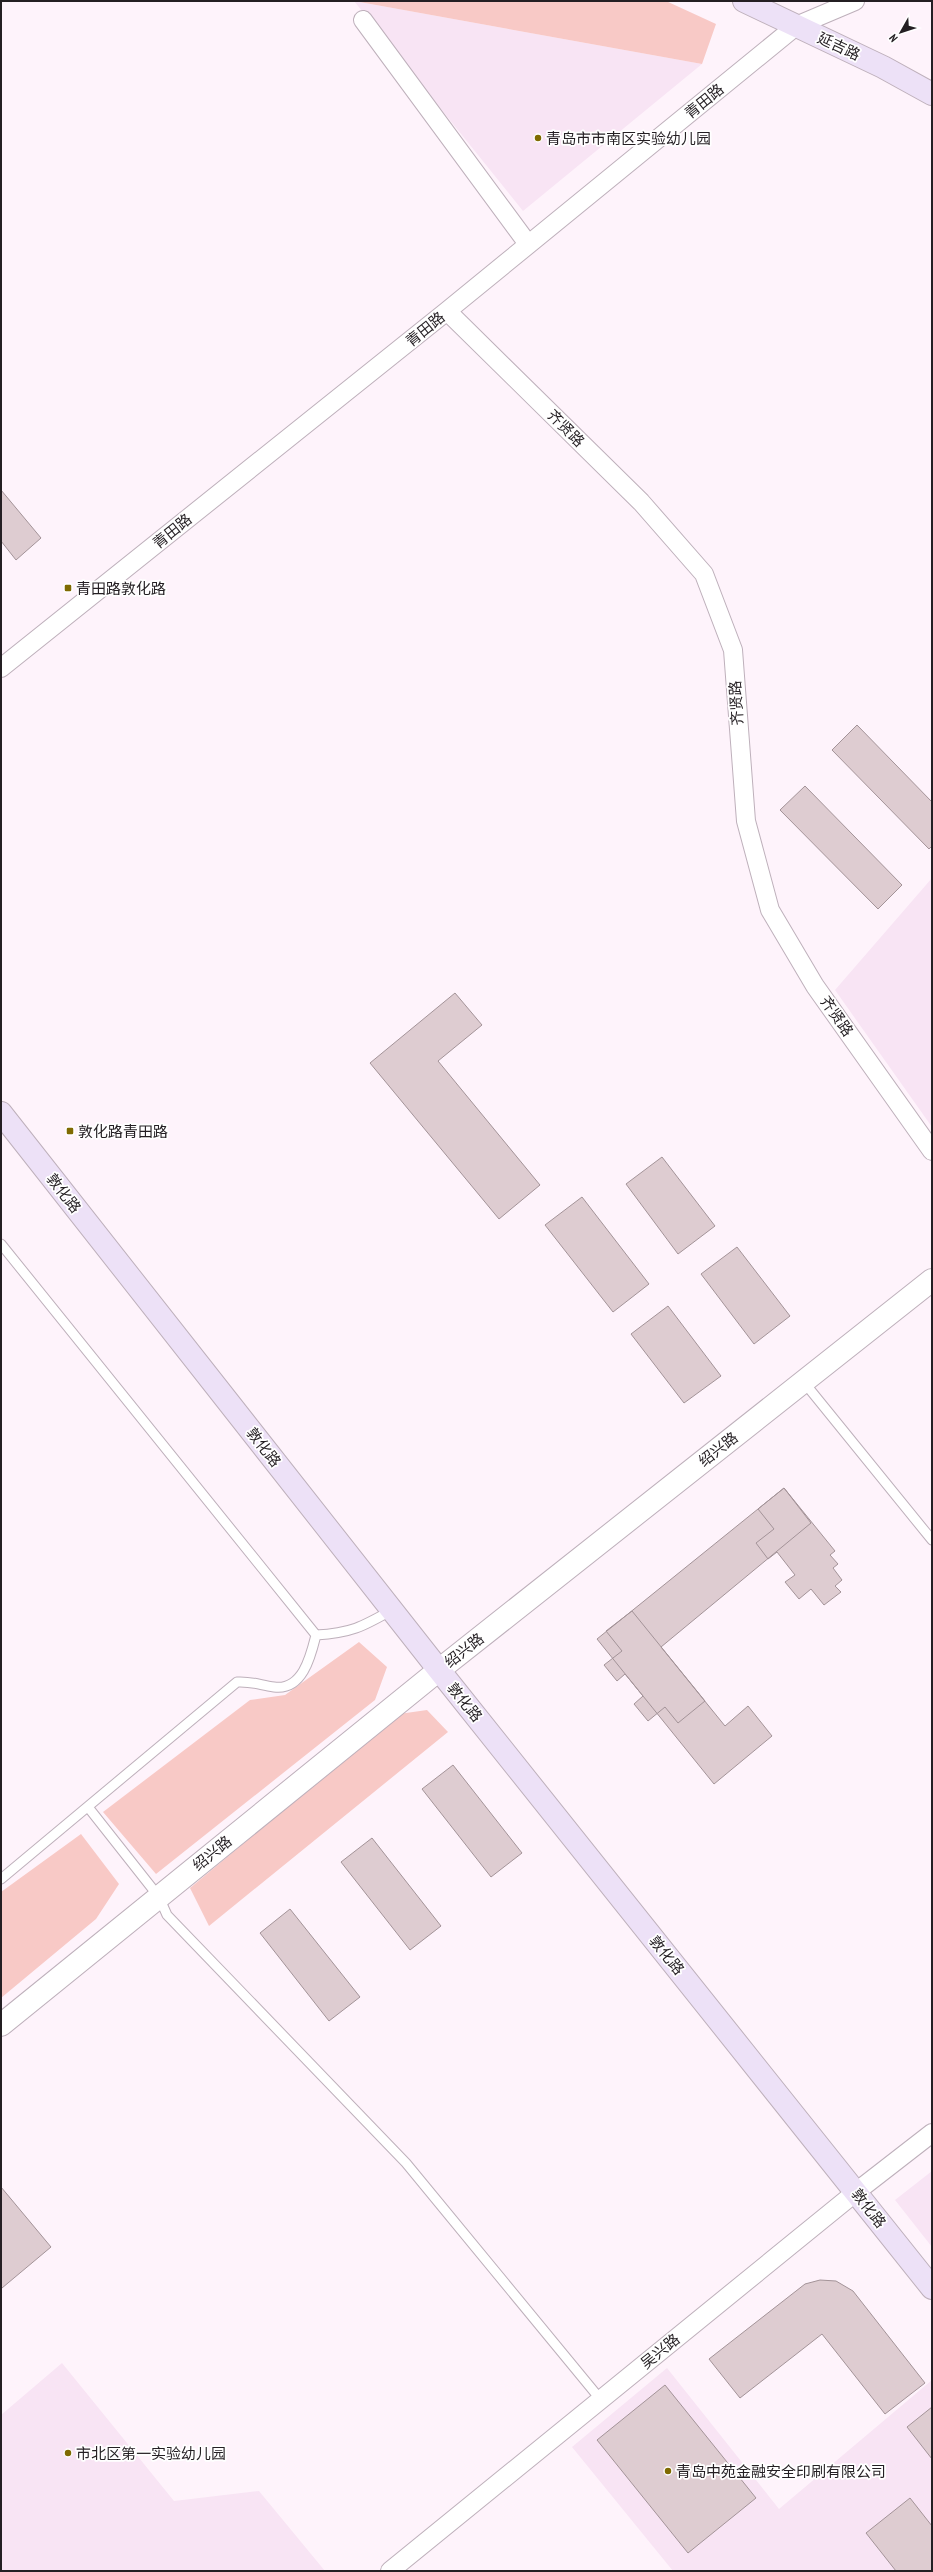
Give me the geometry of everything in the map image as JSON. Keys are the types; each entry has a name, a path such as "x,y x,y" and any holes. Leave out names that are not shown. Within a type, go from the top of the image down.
{"main road":[{"name":"延吉路","path":"744,1 883,67 932,94"},
{"name":"敦化路","path":"1,1112 439,1670 932,2288"}],"street":[{"name":"青田路","path":"1,668 447,311 796,26 855,1"},
{"path":"363,20 528,244"},
{"name":"齐贤路","path":"447,311 641,502 704,574 733,650 746,821 770,910 815,986 932,1151"},
{"name":"绍兴路","path":"1,2025 439,1670 932,1280"},
{"name":"吴兴路","path":"390,2571 856,2192 932,2133"}],"lane":[{"path":"1,1244 316,1635"},
{"path":"803,1381 932,1540"},
{"path":"316,1635 341,1634 359,1629 392,1610"},
{"path":"1,1879 237,1682 252,1681 275,1687 294,1682 310,1660 316,1635"},
{"path":"88,1807 159,1897 167,1915 406,2163 601,2400"}],"shaded area":[{"name":"青岛市市南区实验幼儿园","path":"354,1 702,64 523,211"},
{"path":"354,1 666,1 716,24 702,64"},
{"path":"932,878 932,1127 835,990"},
{"path":"359,1642 387,1667 375,1700 156,1874 103,1812 250,1700 285,1695"},
{"path":"427,1710 448,1732 209,1926 190,1888 399,1714"},
{"path":"81,1834 119,1884 96,1919 1,1998 1,1892"},
{"path":"932,2171 932,2247 895,2200"},
{"name":"市北区第一实验幼儿园","path":"62,2363 174,2501 259,2491 325,2571 1,2571 1,2415"},
{"path":"667,2368 779,2509 932,2380 932,2571 673,2571 572,2447"}],"building":[{"path":"1,490 41,538 16,560 1,541"},
{"path":"857,725 932,802 932,846 929,849 832,750"},
{"path":"805,786 902,885 878,909 780,810"},
{"path":"455,993 482,1025 438,1061 540,1185 499,1219 370,1063"},
{"path":"662,1157 715,1226 678,1254 626,1184"},
{"path":"582,1197 649,1284 613,1312 545,1225"},
{"path":"737,1247 790,1316 754,1344 701,1274"},
{"path":"668,1306 721,1376 684,1403 631,1334"},
{"path":"784,1488 835,1551 830,1555 838,1564 833,1568 842,1580 835,1586 841,1592 824,1605 811,1589 799,1599 785,1582 795,1575 777,1552 768,1559 756,1543 774,1529 758,1509"},
{"path":"784,1488 811,1523 661,1647 725,1726 748,1706 772,1736 714,1784 597,1639"},
{"path":"632,1611 705,1701 678,1723 665,1707 648,1721 634,1704 643,1696 625,1674 617,1681 604,1665 622,1651 606,1631"},
{"path":"453,1765 522,1853 491,1877 422,1789"},
{"path":"372,1838 441,1926 410,1950 341,1862"},
{"path":"290,1909 360,1997 329,2021 260,1933"},
{"path":"1,2187 51,2247 2,2288 1,2287"},
{"path":"820,2280 836,2281 853,2291 925,2383 885,2414 822,2334 740,2398 709,2359 805,2284"},
{"path":"665,2385 756,2498 688,2553 597,2440"},
{"path":"932,2407 932,2459 907,2427"},
{"path":"910,2498 932,2526 932,2571 896,2571 866,2533"}],"place":[{"name":"青岛市市南区实验幼儿园","path":"538,138"},
{"name":"青田路敦化路","path":"68,588"},
{"name":"敦化路青田路","path":"70,1131"},
{"name":"市北区第一实验幼儿园","path":"68,2453"},
{"name":"青岛中苑金融安全印刷有限公司","path":"668,2471"}]}
